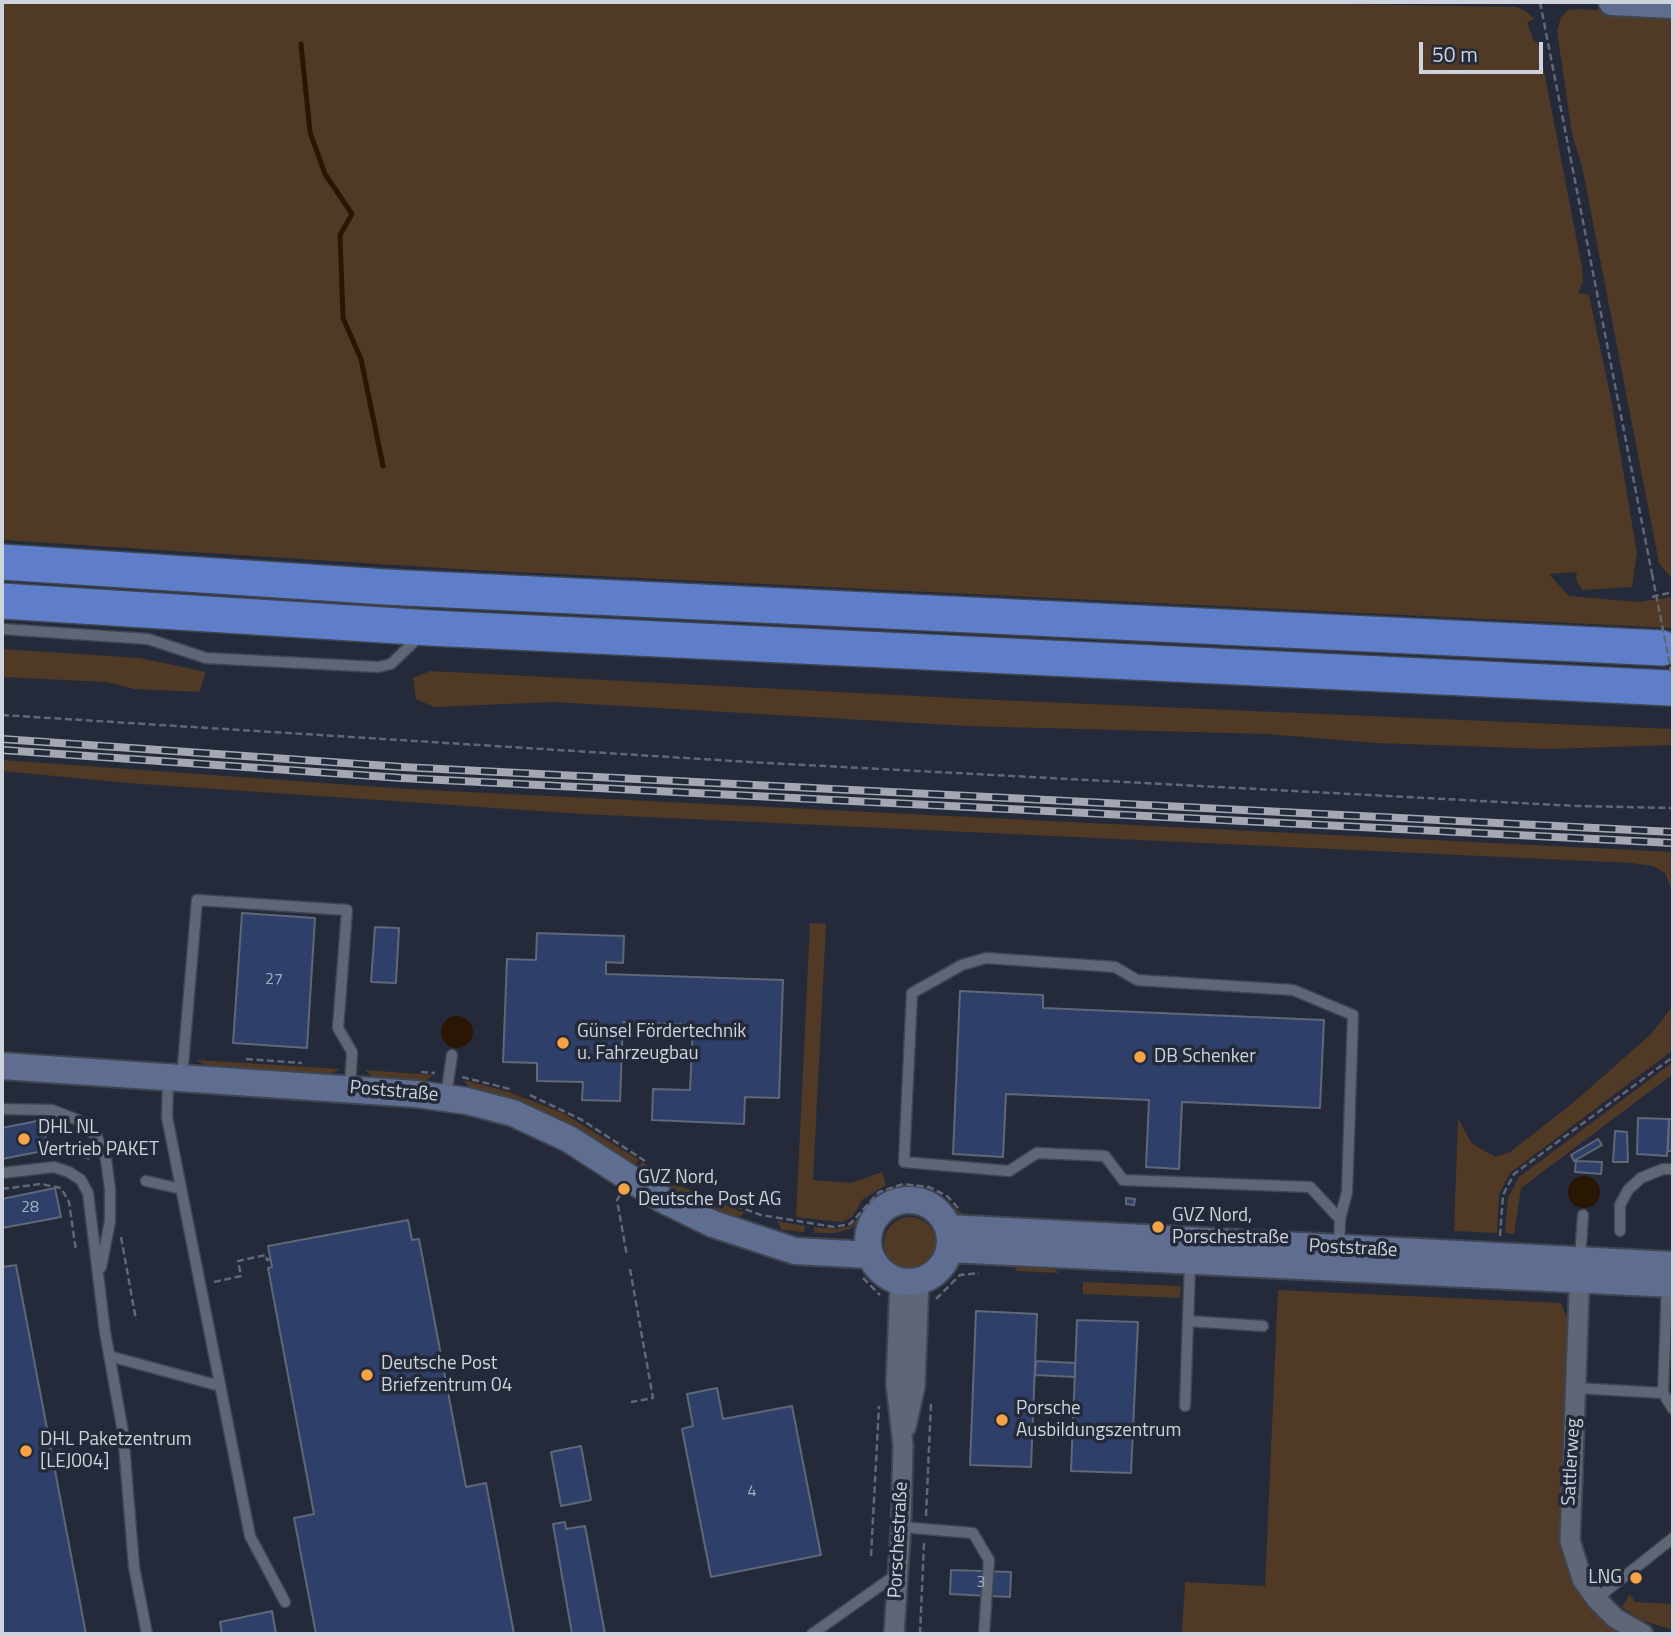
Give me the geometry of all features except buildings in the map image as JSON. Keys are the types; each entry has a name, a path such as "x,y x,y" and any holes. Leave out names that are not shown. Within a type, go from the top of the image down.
{"highway":[{"path":"2,562 1670,663"},
{"path":"2,601 430,628 1670,663"}],"street":[{"path":"1612,2 1673,5"},
{"name":"Poststraße","path":"2,1066 349,1088 448,1086 569,1139 676,1207 713,1224 754,1237 869,1246"},
{"path":"907,1200 928,1205 954,1230 939,1269 901,1286 887,1275 869,1246 882,1210 907,1200"},
{"name":"Poststraße","path":"954,1230 1499,1256 1580,1270"},
{"name":"Poststraße","path":"954,1230 1190,1263 1580,1270 1671,1278"},
{"name":"Sattlerweg","path":"1580,1270 1570,1541 1582,1579 1596,1599 1615,1618 1643,1634"},
{"name":"Porschestraße","path":"894,1634 903,1445 896,1384 901,1286"}],"lane":[{"path":"2,629 148,639 206,658 378,667 391,664 430,628"},
{"path":"285,1602 250,1536 167,1117 175,1077 197,900 347,910 338,1028 352,1052 349,1088"},
{"path":"1339,1248 1340,1219 1347,1192 1353,1015 1293,990 1137,980 1115,967 986,958 962,965 912,993 904,1162 1010,1171 1037,1153 1105,1156 1123,1180 1311,1187 1340,1219"},
{"path":"448,1086 452,1055"},
{"path":"2,1109 52,1110 78,1120 97,1137 106,1159 110,1189 110,1221 98,1278"},
{"path":"2,1173 54,1167 81,1180 88,1193 109,1356 123,1432 134,1567 146,1634"},
{"path":"1620,1231 1620,1205 1628,1190 1641,1178 1663,1169 1673,1169"},
{"path":"146,1181 181,1189"},
{"path":"1580,1270 1583,1215"},
{"path":"1185,1406 1190,1263"},
{"path":"1671,1278 1663,1392 1673,1409"},
{"path":"1188,1321 1263,1325"},
{"path":"109,1356 220,1386"},
{"path":"1575,1388 1663,1392"},
{"path":"901,1527 973,1533 989,1560 984,1634"},
{"path":"1596,1599 1673,1538"},
{"path":"812,1634 898,1572"}],"path":[{"path":"1540,2 1670,663"},
{"path":"1652,597 1673,592"},
{"path":"2,715 735,761 1576,806 1673,808"},
{"path":"1499,1256 1503,1195 1514,1174 1673,1056"},
{"path":"448,1086 516,1091"},
{"path":"526,1094 582,1120 653,1166"},
{"path":"2,1189 41,1184 61,1188 69,1202 76,1251"},
{"path":"704,1194 761,1215 834,1227 850,1224 879,1192 903,1184 929,1187 954,1230"},
{"path":"612,1187 631,1200"},
{"path":"617,1200 627,1256"},
{"path":"809,1230 810,1223"},
{"path":"119,1228 136,1320"},
{"path":"200,1284 241,1276 238,1261 266,1255 267,1260 271,1259"},
{"path":"630,1269 653,1398 631,1402"},
{"path":"936,1310 937,1298 960,1275 981,1273"},
{"path":"883,1305 901,1286"},
{"path":"871,1556 880,1396"},
{"path":"920,1634 931,1399"}],"shaded area":[{"path":"2,2 1220,2 1517,7 1534,19 1527,22 1533,39 1539,45 1582,267 1583,281 1578,293 1589,295 1611,399 1637,553 1632,587 1582,590 1576,579 1577,572 1549,574 1569,596 1638,602 1673,597 1673,628 474,570 2,540"},
{"path":"1568,10 1673,13 1673,580 1659,563 1582,166 1572,134 1557,31 1561,17"},
{"path":"2,649 140,658 206,672 199,692 134,689 107,682 2,677"},
{"path":"430,671 974,699 1672,729 1673,745 1548,749 1376,743 1267,734 967,726 554,702 434,707 416,699 413,678"},
{"path":"2,760 408,789 1673,852 1673,893 1665,873 1653,866 1631,863 583,814 128,783 2,771"},
{"path":"810,923 826,924 813,1180 851,1183 882,1172 886,1185 863,1199 852,1217 842,1222 796,1217"},
{"path":"1673,1006 1673,1050 1510,1173 1499,1194 1497,1233 1454,1231 1458,1118 1472,1144 1496,1157 1510,1152 1573,1103 1651,1034"},
{"path":"457,1016 468,1021 473,1032 468,1043 457,1048 446,1043 441,1032 446,1021"},
{"path":"196,1060 340,1069 321,1078 208,1067"},
{"path":"1673,1062 1673,1074 1521,1188 1514,1234 1505,1233 1508,1198 1519,1177"},
{"path":"365,1070 434,1075 420,1084 375,1079"},
{"path":"463,1080 506,1091 563,1113 639,1160 632,1169 475,1093"},
{"path":"642,1162 680,1186 745,1213 734,1220 713,1212 635,1171"},
{"path":"1584,1176 1595,1181 1600,1192 1595,1203 1584,1208 1573,1203 1568,1192 1573,1181"},
{"path":"903,1186 932,1191 966,1216 1009,1218 1009,1223 967,1220 944,1200 931,1193 912,1189 898,1190 882,1197 852,1228 836,1233 814,1233 814,1227 836,1229 851,1226 872,1201"},
{"path":"910,1217 920,1219 928,1225 934,1233 934,1253 928,1261 920,1267 910,1269 900,1267 892,1261 886,1253 884,1243 886,1233 892,1225 900,1219"},
{"path":"777,1221 805,1226 804,1232 782,1230"},
{"path":"1017,1257 1043,1259 1059,1273 1016,1271"},
{"path":"1083,1282 1181,1286 1180,1298 1083,1294"},
{"path":"1278,1290 1561,1303 1568,1321 1569,1338 1561,1539 1625,1634 1182,1634 1185,1582 1265,1586"},
{"path":"1630,1594 1635,1602 1673,1604 1673,1630 1641,1620 1622,1607"}],"waterway":[{"path":"301,44 310,132 325,174 352,214 340,235 343,318 361,359 383,466"}],"railway":[{"path":"2,739 402,767 1673,832"},
{"path":"2,750 402,778 1673,843"}],"place":[{"name":"Günsel Fördertechnik u. Fahrzeugbau","path":"563,1043"},
{"name":"DB Schenker","path":"1140,1057"},
{"name":"DHL NL Vertrieb PAKET","path":"24,1139"},
{"name":"GVZ Nord, Deutsche Post AG","path":"624,1189"},
{"name":"GVZ Nord, Porschestraße","path":"1158,1227"},
{"name":"Deutsche Post Briefzentrum 04","path":"367,1375"},
{"name":"Porsche Ausbildungszentrum","path":"1002,1420"},
{"name":"DHL Paketzentrum [LEJ004]","path":"26,1451"},
{"name":"LNG","path":"1636,1578"}]}
